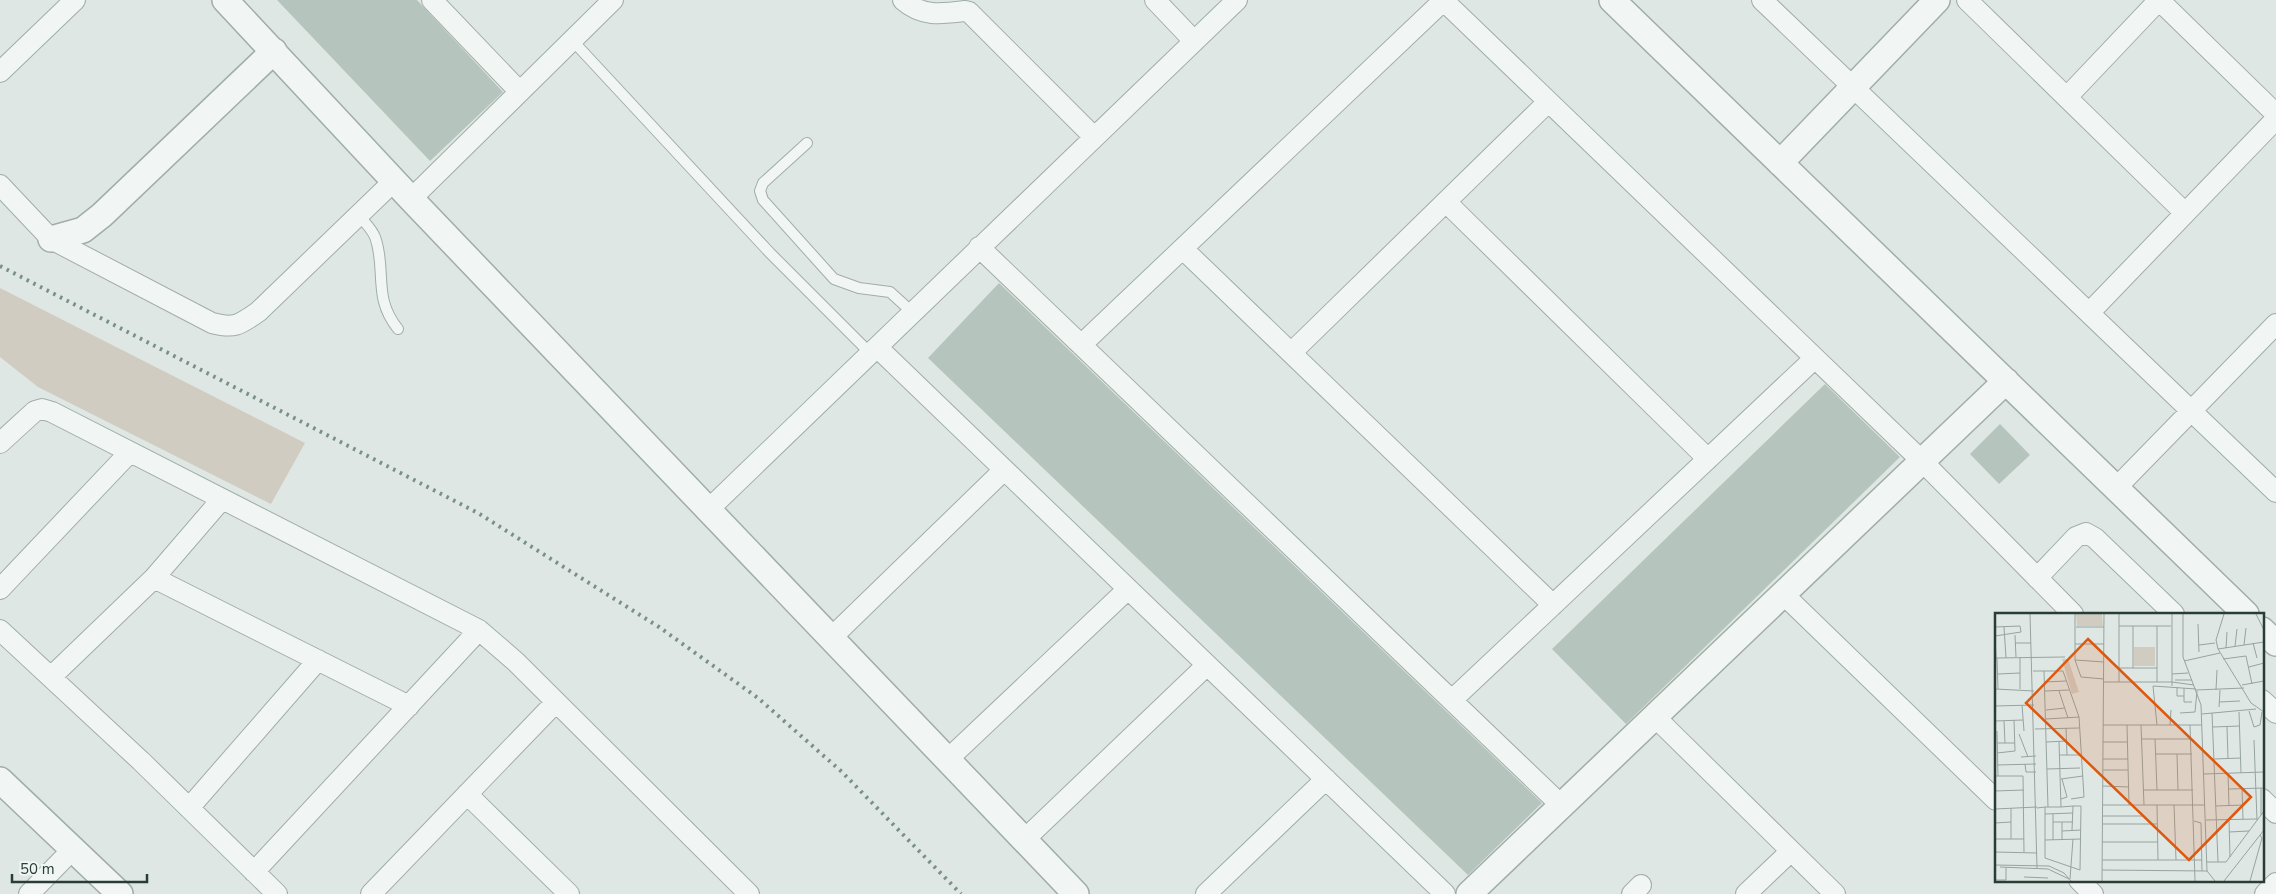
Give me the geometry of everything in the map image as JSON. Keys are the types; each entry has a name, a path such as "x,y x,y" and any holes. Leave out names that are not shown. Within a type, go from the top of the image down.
{"street":[{"path":"0,72 75,0"},
{"path":"225,0 403,190 1076,894"},
{"path":"432,0 519,91"},
{"path":"0,185 51,239 212,322 228,327 242,323 258,312 359,215 403,190 519,91 613,0"},
{"path":"903,0 918,10 927,13 969,12 1094,137"},
{"path":"1155,0 1194,41"},
{"path":"708,510 1237,0"},
{"path":"1081,345 1443,0 1922,461 2072,613"},
{"path":"1612,0 2245,613"},
{"path":"1762,0 2276,492"},
{"path":"1780,163 1937,0"},
{"path":"1967,0 2186,213"},
{"path":"2066,97 2159,0 2276,114"},
{"path":"51,239 82,230 102,215 274,51"},
{"path":"1291,353 1548,102"},
{"path":"2089,313 2276,119"},
{"path":"1446,202 1708,459"},
{"path":"979,247 1562,806"},
{"path":"1183,249 1553,605"},
{"path":"2116,488 2276,324"},
{"path":"873,350 1004,470 1445,894"},
{"path":"1452,700 1814,358"},
{"path":"1469,894 2006,381"},
{"path":"0,443 35,410 42,409 52,412 479,630 516,662 748,894"},
{"path":"0,589 130,452"},
{"path":"831,638 1004,470"},
{"path":"51,677 154,578 222,499"},
{"path":"2037,578 2076,537 2086,533 2095,538 2173,613"},
{"path":"154,578 409,706"},
{"path":"947,760 1128,589"},
{"path":"1783,594 1995,799"},
{"path":"0,630 189,808 277,894"},
{"path":"254,872 479,630"},
{"path":"2264,632 2276,643"},
{"path":"189,808 318,660"},
{"path":"1024,840 1206,665"},
{"path":"371,894 556,702"},
{"path":"2264,702 2276,713"},
{"path":"1655,716 1835,894"},
{"path":"1206,894 1326,779"},
{"path":"0,780 74,848 120,894"},
{"path":"467,794 559,891"},
{"path":"2264,801 2276,813"},
{"path":"30,894 74,848"},
{"path":"1746,894 1791,851"},
{"path":"2081,882 2093,894"},
{"path":"2265,894 2276,883"}],"lane":[{"path":"572,40 770,254 873,350"},
{"path":"807,143 763,183 760,191 763,200 834,279 859,288 890,292 912,312"},
{"path":"359,215 375,236 381,294 388,315 398,329"}],"shaded area":[{"path":"0,288 305,443 271,504 38,387 0,357"}],"building":[{"path":"277,0 417,0 503,92 430,161"},
{"path":"999,283 1542,803 1468,875 928,358"},
{"path":"1825,384 1900,457 1626,724 1552,649"},
{"path":"2000,424 2030,455 1999,484 1970,454"}],"railway":[{"path":"0,266 478,513 659,627 758,698 842,772 961,894"}]}
